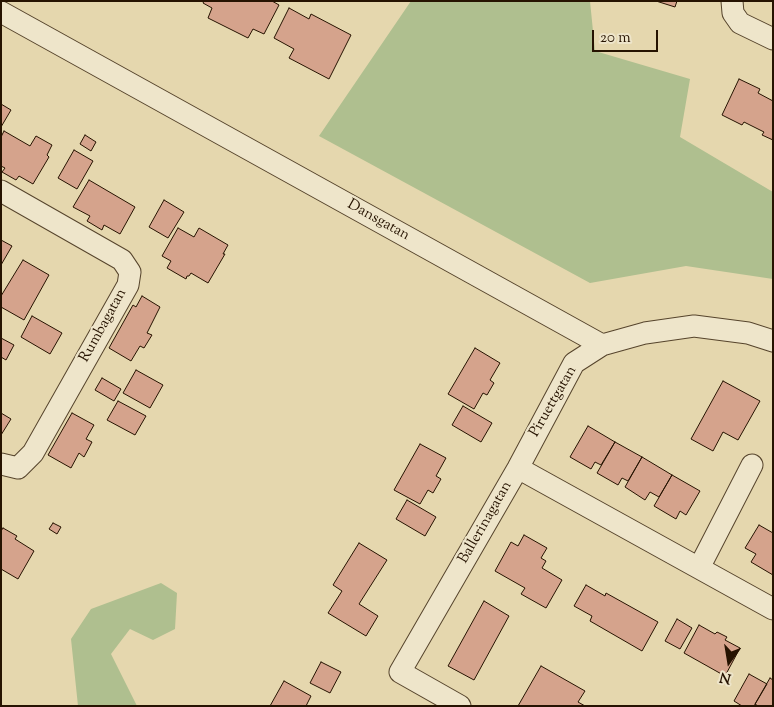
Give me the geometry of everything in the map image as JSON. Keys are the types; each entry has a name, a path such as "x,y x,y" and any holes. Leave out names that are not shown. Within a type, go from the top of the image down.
{"street":[{"path":"732,1 733,13 740,23 773,39"},
{"name":"Dansgatan","path":"1,12 602,345"},
{"name":"Rumbagatan","path":"1,190 122,260 130,272 128,285 33,453 18,468 1,464"},
{"path":"602,345 645,332 694,326 748,333 773,342"},
{"name":"Piruettgatan","path":"518,468 574,363 602,345"},
{"path":"699,568 752,465"},
{"name":"Ballerinagatan","path":"460,706 400,672 518,468 773,608"}],"green space":[{"path":"411,1 590,1 595,51 690,79 680,137 773,192 773,279 686,266 590,283 319,136"},
{"path":"161,583 177,593 175,629 153,640 130,629 111,654 137,706 78,706 71,639 91,609"}],"building":[{"path":"204,1 272,1 279,5 264,34 253,29 248,38 208,18 212,8 203,3"},
{"path":"656,1 677,1 675,7"},
{"path":"289,8 309,19 311,14 351,35 329,79 289,58 294,49 274,38"},
{"path":"739,79 760,89 758,93 773,101 773,140 762,135 764,132 744,122 742,125 722,115"},
{"path":"1,104 11,110 1,127"},
{"path":"4,131 30,146 36,136 52,145 47,155 49,157 33,184 19,176 16,180 2,172 5,168 1,166 1,137"},
{"path":"85,135 96,142 91,151 80,144"},
{"path":"74,150 93,161 77,189 58,178"},
{"path":"89,180 135,207 120,234 104,225 102,230 87,221 90,216 73,207"},
{"path":"164,200 184,212 168,238 149,227"},
{"path":"178,228 194,237 199,228 228,245 223,254 225,254 208,283 191,273 186,279 167,268 171,261 162,256"},
{"path":"1,240 12,246 1,265"},
{"path":"23,260 49,275 24,320 1,307 1,296"},
{"path":"142,296 160,307 147,333 152,335 144,348 140,346 131,361 109,348 133,305 136,307"},
{"path":"32,316 62,333 50,354 21,337"},
{"path":"1,338 14,345 6,360 1,357"},
{"path":"475,348 500,363 490,380 494,383 487,395 483,393 474,409 448,394"},
{"path":"136,370 163,385 150,408 123,393"},
{"path":"102,378 121,389 114,401 95,390"},
{"path":"723,381 760,401 738,440 723,432 713,451 691,439"},
{"path":"118,401 146,416 135,435 107,420"},
{"path":"463,406 492,423 481,442 452,425"},
{"path":"1,413 11,419 1,435"},
{"path":"72,413 94,425 86,439 92,442 84,457 79,453 71,468 48,455"},
{"path":"588,426 615,442 601,465 595,462 591,469 570,457"},
{"path":"615,442 642,457 628,481 622,478 618,485 597,473"},
{"path":"420,444 446,458 436,476 441,479 433,493 428,490 420,504 394,490"},
{"path":"642,457 672,475 659,497 650,492 645,500 625,487"},
{"path":"672,475 700,491 686,515 680,511 676,519 654,506"},
{"path":"407,500 436,517 425,536 396,519"},
{"path":"53,523 61,527 57,534 49,529"},
{"path":"759,525 773,533 773,575 751,562 756,554 745,548"},
{"path":"3,528 17,536 15,539 34,551 18,579 1,569 1,531"},
{"path":"524,535 547,548 541,558 546,561 542,568 562,580 546,608 521,594 525,588 495,571 511,542 518,546"},
{"path":"359,543 387,560 359,604 378,616 366,636 328,613 342,591 333,585"},
{"path":"586,585 605,596 606,593 658,622 642,651 590,621 592,616 574,606"},
{"path":"484,601 509,616 474,680 448,666"},
{"path":"677,619 692,628 680,649 665,641"},
{"path":"699,625 715,634 717,632 727,637 725,640 740,648 725,676 684,653"},
{"path":"321,662 341,672 330,693 310,683"},
{"path":"541,666 585,691 578,702 585,706 518,706"},
{"path":"749,674 767,684 754,706 742,706 734,701"},
{"path":"770,678 773,680 773,706 758,706 755,704"},
{"path":"284,681 311,696 306,706 270,706"}]}
